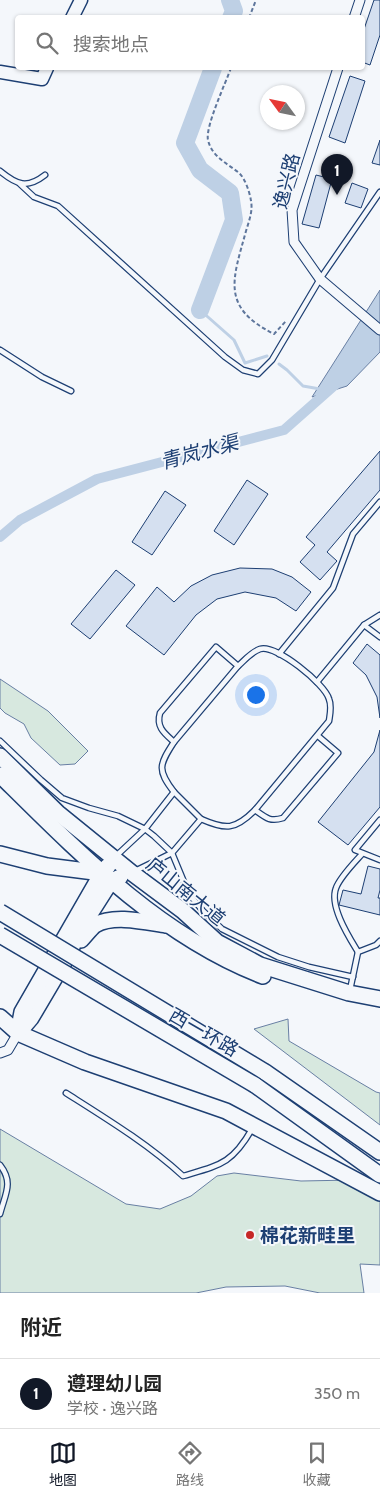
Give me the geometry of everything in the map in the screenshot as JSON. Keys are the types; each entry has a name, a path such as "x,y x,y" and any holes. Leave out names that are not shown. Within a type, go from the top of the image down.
{"highway":[{"name":"庐山南大道","path":"0,756 58,813 132,873 183,911 217,942 260,965 349,993 380,999"},
{"name":"庐山南大道","path":"0,775 106,877 170,925 208,950 239,967 286,984 341,1002 380,1009"},
{"path":"0,854 47,866 106,877 132,873"},
{"path":"18,1033 31,1018 70,952 115,858"},
{"path":"18,1033 22,1012 106,877"},
{"name":"西一环路","path":"0,912 264,1072 380,1152"},
{"path":"70,952 94,926 108,921 131,920 170,925"},
{"name":"西一环路","path":"0,935 255,1085 380,1175"},
{"path":"0,1017 18,1033 85,1062 226,1111 380,1193"}],"main road":[{"path":"74,15 81,0"},
{"path":"0,72 42,79 46,70"}],"street":[{"path":"355,15 360,0"},
{"name":"逸兴路","path":"337,70 292,210 294,242 320,279 380,330"},
{"path":"0,1053 8,1050 18,1033"}],"lane":[{"path":"0,171 9,179 20,184 34,197 58,206 225,357 242,370 258,374 273,359 320,279 380,192"},
{"path":"20,184 35,183 45,175"},
{"path":"0,350 42,377 71,391"},
{"path":"279,654 333,588 353,534 380,502"},
{"path":"317,682 364,625 380,615"},
{"path":"364,625 380,637"},
{"path":"174,742 160,728 158,720 160,713 216,647 238,666"},
{"path":"261,648 274,650 279,654 290,660 317,682 329,697 331,709 329,722 243,822 231,826 217,826 201,819 174,792 164,780 161,768 174,742 238,666 261,648"},
{"path":"255,810 268,819 283,818 338,753 318,736"},
{"path":"0,741 62,798 118,816 144,829 172,853 189,894 203,911 222,928 278,957 309,967 353,977"},
{"path":"115,858 144,829 174,792"},
{"path":"132,873 172,853 201,819"},
{"path":"380,820 355,850 380,860"},
{"path":"349,993 358,952 341,923 334,896 336,886 362,854"},
{"path":"358,952 376,945 380,941"},
{"path":"66,1093 141,1142 162,1157 183,1176 220,1165 241,1148 254,1125"},
{"path":"0,1165 5,1171 9,1182 0,1214"}],"path":[{"path":"250,15 256,0"},
{"path":"230,70 209,126 208,140 217,157 241,174 251,201 251,214 234,281 236,299 243,311 259,326 274,334 287,320"}],"shaded area":[{"path":"0,679 48,711 88,751 75,764 60,765 31,738 24,724 0,708"},
{"path":"288,1019 289,1041 380,1093 380,1125 254,1029"},
{"path":"0,1129 126,1204 160,1209 191,1196 217,1176 234,1173 301,1181 353,1180 380,1196 380,1265 360,1264 364,1293 320,1293 285,1286 226,1287 196,1293 0,1293"}],"water":[{"path":"380,290 380,352 347,386 312,397"}],"building":[{"path":"374,0 380,0 380,35 370,65 365,63 365,26"},
{"path":"350,76 365,81 345,143 329,137"},
{"path":"380,140 380,165 372,163"},
{"path":"316,175 332,179 319,228 302,224"},
{"path":"352,183 368,189 361,208 345,203"},
{"path":"380,451 380,490 327,552 337,561 320,580 300,562 315,545 306,537"},
{"path":"247,480 268,494 234,545 214,531"},
{"path":"165,491 186,505 152,555 132,542"},
{"path":"240,568 272,569 292,577 311,592 296,611 276,598 245,592 217,599 196,615 164,655 126,626 157,587 174,602 191,586 212,575"},
{"path":"116,570 135,585 90,639 71,624"},
{"path":"367,644 380,655 380,718 377,697 366,675 353,663"},
{"path":"380,730 380,807 348,845 318,822 374,752"},
{"path":"368,866 380,869 378,898 380,898 380,915 339,905 343,890 361,894"}],"waterway":[{"path":"230,0 234,11 232,15"},
{"path":"200,310 234,220 230,193 200,170 185,143 212,70"},
{"path":"200,310 234,340 245,363 267,356"},
{"path":"279,364 303,386 320,389"},
{"name":"青岚水渠","path":"0,537 20,520 97,479 284,430 336,384"}],"place":[{"name":"遵理幼儿园","path":"337,195"},
{"name":"棉花新畦里","path":"250,1235"}]}
